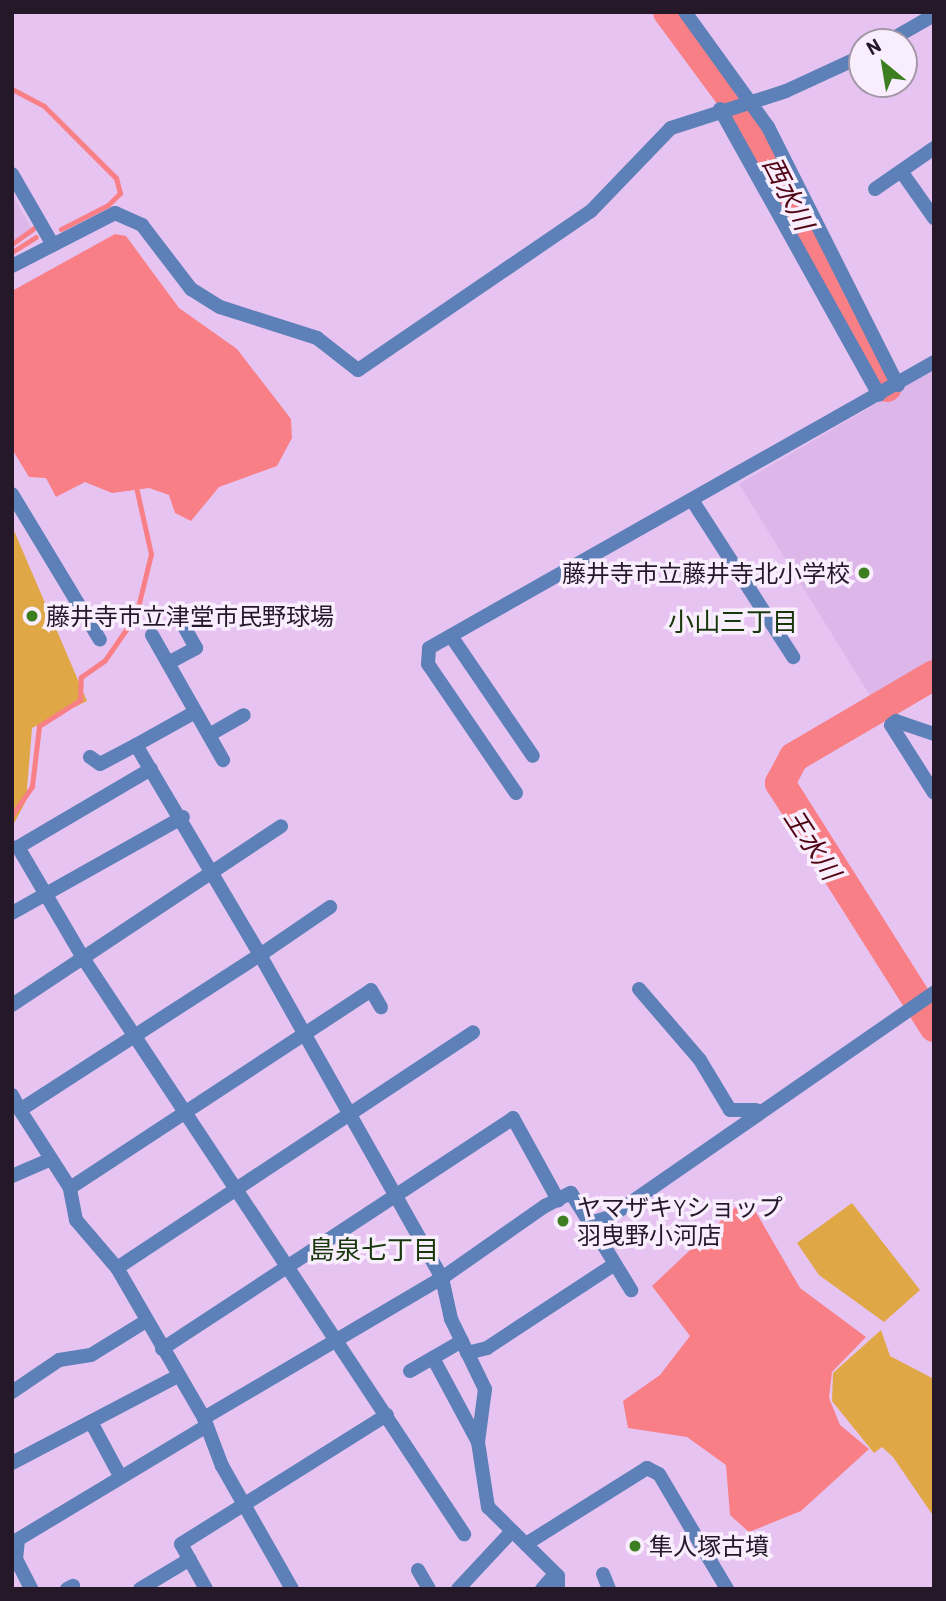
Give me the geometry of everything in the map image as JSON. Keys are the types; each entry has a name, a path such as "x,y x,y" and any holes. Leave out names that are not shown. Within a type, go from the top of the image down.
{"street":[{"path":"685,12 752,101 898,385"},
{"path":"911,28 934,15"},
{"path":"12,266 115,213 142,225 191,289 220,307 317,338 358,370 591,211 671,128 720,109 752,101 848,62"},
{"path":"720,109 879,395"},
{"path":"875,189 903,174 934,148"},
{"path":"12,174 53,245"},
{"path":"903,174 934,218"},
{"path":"516,793 428,664 429,648 898,385 934,362"},
{"path":"12,494 100,640"},
{"path":"692,500 793,657"},
{"path":"168,663 196,648 176,612"},
{"path":"152,635 223,760"},
{"path":"451,636 533,756"},
{"path":"90,757 100,764 195,712"},
{"path":"209,735 244,715"},
{"path":"934,734 896,721 891,725 934,793"},
{"path":"136,745 214,868 304,1036 442,1278 464,1347 485,1389 478,1442 488,1507 555,1574 558,1589"},
{"path":"152,769 18,847 83,958 137,1035 235,1190 464,1534"},
{"path":"12,913 183,817"},
{"path":"12,1005 214,868 281,826"},
{"path":"20,1110 330,907"},
{"path":"639,989 700,1060 730,1110 756,1110"},
{"path":"70,1188 371,990 381,1006"},
{"path":"590,1223 680,1172 756,1110 932,998"},
{"path":"117,1268 473,1032"},
{"path":"12,1095 49,1160 70,1188 76,1220 117,1268 205,1422 246,1506 292,1589"},
{"path":"162,1349 513,1118 558,1200"},
{"path":"12,1176 49,1160"},
{"path":"31,1589 16,1559 15,1541 334,1340 442,1278 571,1193 631,1290"},
{"path":"411,1371 433,1358 464,1347 487,1348 615,1264"},
{"path":"12,1392 59,1360 91,1355 146,1321"},
{"path":"433,1358 478,1442"},
{"path":"12,1463 178,1376"},
{"path":"206,1589 181,1544 246,1506 387,1415"},
{"path":"91,1422 119,1474"},
{"path":"526,1544 647,1468 659,1474 720,1588"},
{"path":"457,1589 512,1531"},
{"path":"140,1589 190,1559"},
{"path":"418,1570 429,1589"},
{"path":"542,1589 555,1574"},
{"path":"603,1574 609,1589"}],"shaded area":[{"path":"12,194 34,233 12,247"},
{"path":"115,234 126,236 179,308 237,349 291,419 292,438 277,466 219,487 191,521 175,513 169,495 149,488 112,493 85,482 56,497 46,478 29,477 12,449 12,291"},
{"name":"藤井寺市立藤井寺北小学校","path":"934,370 934,663 872,699 739,484"},
{"name":"藤井寺市立津堂市民野球場","path":"12,526 87,701 32,728 26,801 12,827"},
{"path":"750,1202 800,1288 866,1337 832,1372 829,1398 840,1425 869,1449 801,1511 749,1532 730,1515 726,1465 687,1437 628,1428 623,1401 660,1375 690,1336 652,1286 740,1203"},
{"path":"852,1203 920,1290 884,1322 819,1275 797,1243"},
{"path":"881,1330 890,1356 934,1379 934,1517 893,1457 882,1447 874,1453 832,1401 833,1373"}],"waterway":[{"name":"西水川","path":"668,12 761,138 887,387"},
{"path":"12,89 44,106 116,178 120,193 108,205 61,229"},
{"path":"12,244 37,226"},
{"path":"12,252 36,237"},
{"path":"12,815 32,786 39,726 80,700 81,677 105,660 136,615 151,554 136,487"},
{"name":"王水川","path":"934,675 794,757 780,783 934,1027"}],"place":[{"name":"藤井寺市立藤井寺北小学校","path":"864,573"},
{"name":"藤井寺市立津堂市民野球場","path":"32,616"},
{"name":"ヤマザキYショップ 羽曳野小河店","path":"563,1221"},
{"name":"隼人塚古墳","path":"635,1546"}],"district":[{"name":"小山三丁目","path":"733,621"},
{"name":"島泉七丁目","path":"374,1249"}]}
